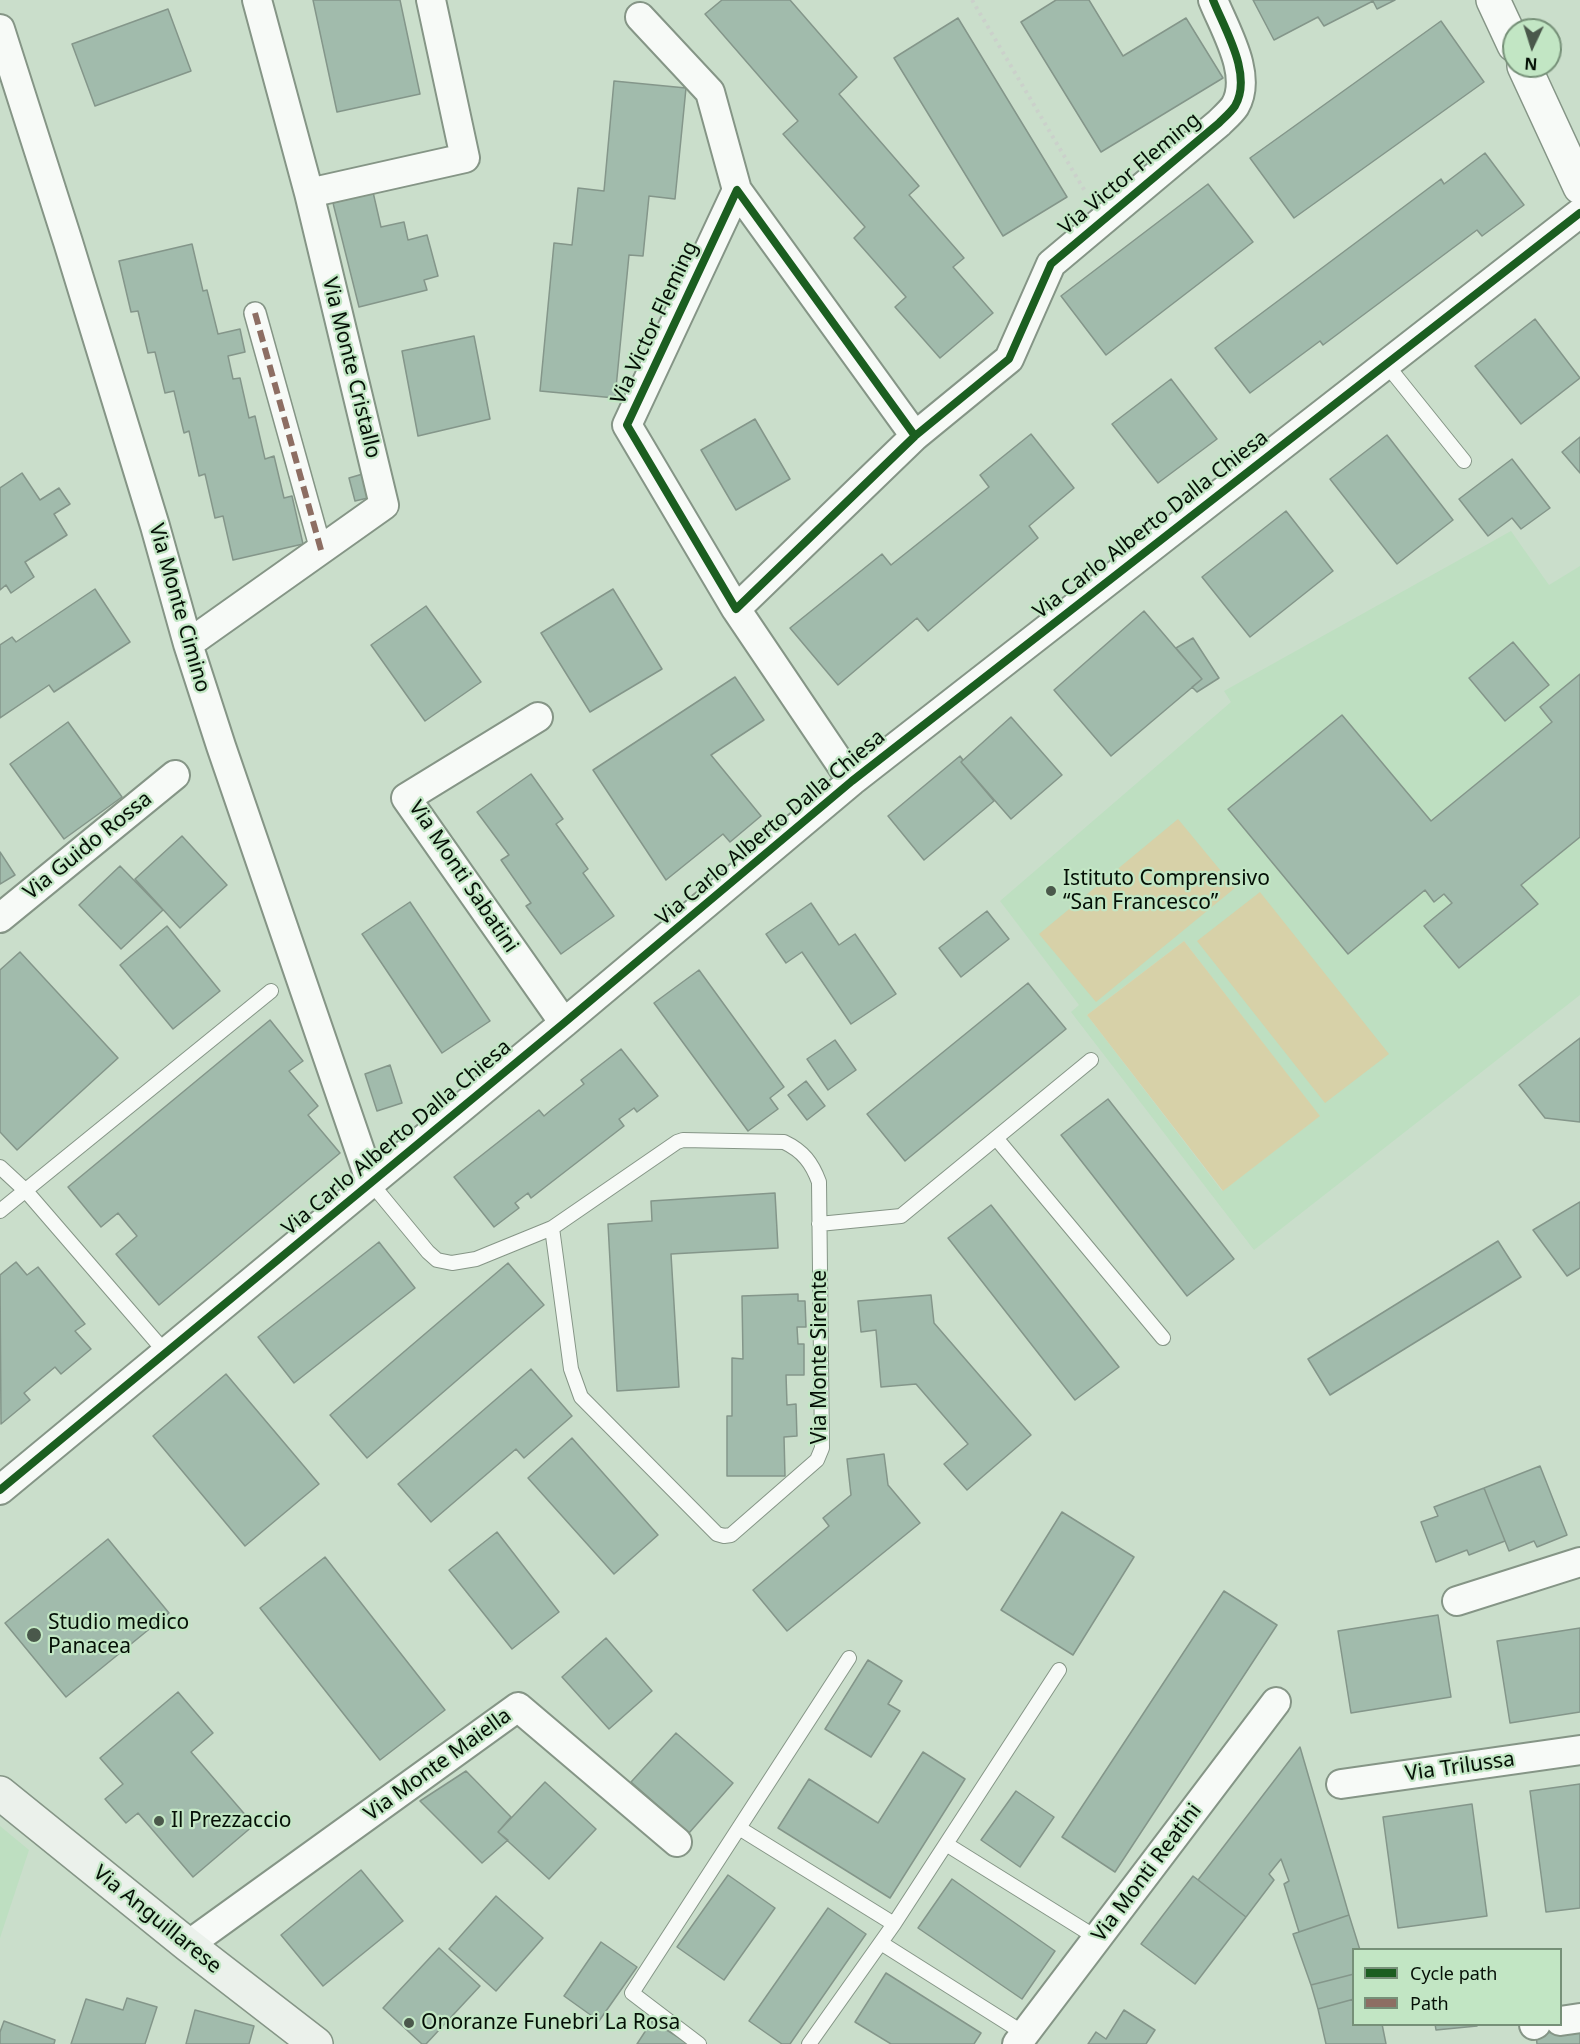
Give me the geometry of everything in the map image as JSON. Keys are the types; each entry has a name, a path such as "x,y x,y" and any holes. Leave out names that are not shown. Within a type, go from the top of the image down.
{"main road":[{"name":"Via Anguillarese","path":"0,1793 188,1945 316,2044"}],"street":[{"name":"Via Monte Cristallo","path":"188,644 384,505 309,193 257,0"},
{"path":"309,193 465,158 431,0"},
{"name":"Via Victor Fleming","path":"736,609 915,436 1009,359 1051,264 1219,123 1235,106 1242,86 1240,66 1213,0"},
{"path":"1493,0 1502,19"},
{"path":"640,16 710,92 737,190 915,436"},
{"name":"Via Monte Cimino","path":"0,29 155,526 188,644 371,1183"},
{"path":"1530,78 1580,187"},
{"name":"Via Victor Fleming","path":"737,190 627,425 736,609 852,781"},
{"name":"Via Carlo Alberto Dalla Chiesa","path":"0,1490 852,781 1580,213"},
{"path":"255,313 321,550"},
{"name":"Via Monti Sabatini","path":"538,717 406,798 564,1023"},
{"name":"Via Guido Rossa","path":"0,918 175,775"},
{"path":"1457,1601 1580,1563"},
{"name":"Via Monti Reatini","path":"1021,2039 1276,1702"},
{"name":"Via Monte Maiella","path":"188,1945 518,1707 677,1842"},
{"name":"Via Trilussa","path":"1341,1784 1580,1750"},
{"path":"1562,2021 1580,2018"}],"lane":[{"path":"1386,364 1464,461"},
{"path":"0,1211 271,991"},
{"path":"819,1224 901,1216 1091,1060"},
{"path":"996,1138 1163,1338"},
{"name":"Via Monte Sirente","path":"371,1183 428,1252 437,1260 452,1263 476,1259 552,1228 676,1142 683,1140 784,1142 799,1149 813,1167 819,1182 820,1453 817,1460 731,1534 724,1536 717,1534 581,1397 571,1369 552,1228"},
{"path":"0,1167 26,1191 166,1353"},
{"path":"699,2044 632,1993 849,1658"},
{"path":"809,2044 894,1924 1059,1670"},
{"path":"739,1828 894,1924"},
{"path":"946,1845 1097,1938"},
{"path":"880,1943 1021,2039"}],"path":[{"path":"972,0 1103,220"}],"shaded area":[{"name":"Istituto Comprensivo “San Francesco”","path":"1511,531 1549,585 1580,566 1580,674 1540,707 1552,722 1431,821 1342,715 1228,809 1348,954 1425,890 1434,902 1444,894 1452,903 1424,926 1459,968 1537,904 1521,885 1580,837 1580,995 1254,1250 1071,1012 1079,1005 1000,901 1231,702 1224,691","holes":["1512,642 1549,685 1469,678","1184,941 1319,1116 1222,1191 1087,1015"]},
{"path":"1178,819 1235,888 1096,1002 1039,934"},
{"path":"1260,892 1389,1054 1325,1103 1197,941"},
{"path":"1184,941 1320,1116 1223,1191 1087,1015"},
{"path":"0,1826 29,1850 0,1938"}],"building":[{"path":"313,0 400,0 420,94 337,112"},
{"path":"722,0 790,0 857,77 839,94 919,186 909,195 964,258 953,267 993,313 940,358 895,307 906,297 854,238 865,227 783,134 798,121 705,14"},
{"path":"1056,0 1089,0 1123,56 1186,18 1223,78 1101,152 1021,22"},
{"path":"1253,0 1395,0 1377,9 1373,1 1324,26 1318,17 1274,40"},
{"path":"168,9 191,71 95,106 72,44"},
{"path":"958,18 1067,197 1003,236 894,58"},
{"path":"1441,21 1484,82 1294,218 1250,158"},
{"path":"614,81 686,88 675,199 649,196 643,256 629,255 615,398 540,391 554,243 572,245 578,188 604,191"},
{"path":"1485,153 1524,205 1482,236 1477,230 1323,345 1320,341 1250,393 1215,348 1441,179 1444,184"},
{"path":"1208,184 1253,242 1106,355 1061,296"},
{"path":"373,192 381,227 404,222 408,240 427,235 438,276 424,280 427,290 359,307 333,203"},
{"path":"192,244 203,291 207,290 218,334 240,329 245,352 228,356 233,379 240,378 249,418 255,416 265,459 274,456 284,498 292,496 303,544 233,560 223,516 215,518 205,474 199,476 189,431 184,433 174,391 165,393 155,352 148,353 138,311 131,312 119,261"},
{"path":"1535,319 1580,378 1521,424 1475,366"},
{"path":"474,336 490,419 418,436 402,351"},
{"path":"1171,379 1217,439 1158,483 1112,424"},
{"path":"755,419 790,479 736,510 701,450"},
{"path":"1031,434 1074,488 1029,526 1038,538 928,631 917,618 838,685 790,628 882,554 891,565 989,487 980,475"},
{"path":"1387,435 1453,520 1397,564 1330,479"},
{"path":"1580,437 1580,473 1562,452"},
{"path":"1512,459 1550,508 1521,529 1512,518 1488,536 1459,499"},
{"path":"22,473 40,500 59,488 70,504 54,514 67,535 25,562 34,577 11,593 6,585 0,590 0,488"},
{"path":"366,473 372,497 355,501 349,478"},
{"path":"1286,511 1333,571 1250,637 1202,577"},
{"path":"95,589 130,642 54,692 49,685 0,718 0,645 12,637 16,642"},
{"path":"613,589 662,669 590,712 541,633"},
{"path":"426,606 481,682 425,721 371,645"},
{"path":"1144,611 1202,679 1111,756 1054,690"},
{"path":"1193,638 1219,678 1197,692 1192,687 1202,679 1176,648"},
{"path":"1513,642 1549,685 1505,721 1469,678"},
{"path":"1580,674 1580,837 1521,885 1538,904 1459,968 1424,926 1452,903 1444,894 1434,902 1425,890 1348,954 1228,809 1342,715 1431,821 1552,722 1540,707"},
{"path":"735,677 764,720 711,755 761,816 730,842 723,834 666,880 593,770"},
{"path":"1011,717 1062,775 1011,819 961,762"},
{"path":"68,722 122,797 64,839 10,764"},
{"path":"960,756 963,760 961,762 994,801 924,860 888,816"},
{"path":"531,774 563,819 556,824 588,869 583,873 614,916 561,954 526,906 531,903 501,860 509,855 477,812"},
{"path":"182,836 227,885 180,928 135,879"},
{"path":"0,852 15,875 0,884"},
{"path":"120,866 163,910 121,949 79,905"},
{"path":"410,902 490,1021 442,1053 362,934"},
{"path":"811,903 839,945 855,934 896,994 851,1024 802,952 786,963 766,934"},
{"path":"987,911 1009,939 961,977 939,948"},
{"path":"167,926 220,991 173,1029 120,965"},
{"path":"20,952 118,1058 17,1150 0,1132 0,970"},
{"path":"699,970 784,1087 770,1098 778,1109 748,1131 654,1003"},
{"path":"1028,983 1066,1029 905,1161 867,1114"},
{"path":"270,1020 303,1061 289,1071 318,1106 308,1115 340,1153 159,1305 116,1254 137,1236 118,1213 101,1227 68,1187"},
{"path":"1580,1038 1580,1122 1545,1118 1519,1085"},
{"path":"835,1040 856,1070 828,1090 807,1059"},
{"path":"621,1049 658,1096 637,1112 634,1108 619,1119 624,1126 531,1198 528,1193 515,1203 519,1208 494,1227 454,1177 539,1110 544,1116 584,1084 581,1080"},
{"path":"390,1065 402,1103 377,1111 365,1074"},
{"path":"806,1081 825,1106 807,1120 788,1095"},
{"path":"1108,1099 1234,1259 1187,1296 1061,1135"},
{"path":"775,1193 778,1248 671,1254 679,1387 617,1391 608,1224 652,1221 651,1201"},
{"path":"1580,1202 1580,1268 1567,1276 1533,1230"},
{"path":"991,1205 1119,1367 1075,1400 948,1238"},
{"path":"1498,1241 1521,1277 1330,1395 1308,1359"},
{"path":"379,1242 415,1288 294,1383 258,1337"},
{"path":"16,1262 27,1275 38,1267 85,1324 75,1331 91,1349 61,1374 55,1367 24,1393 30,1400 1,1424 0,1275"},
{"path":"508,1263 544,1305 367,1458 330,1415"},
{"path":"798,1294 798,1301 805,1301 806,1327 797,1327 798,1344 804,1344 804,1375 786,1375 787,1405 796,1404 797,1436 784,1437 785,1476 727,1476 727,1416 732,1416 732,1358 743,1359 742,1296"},
{"path":"931,1295 934,1323 1031,1435 967,1490 944,1464 968,1444 916,1384 881,1387 876,1330 861,1332 858,1301"},
{"path":"531,1369 572,1416 524,1458 516,1449 431,1522 398,1484"},
{"path":"226,1374 319,1484 245,1546 153,1436"},
{"path":"572,1438 658,1535 614,1574 528,1478"},
{"path":"884,1454 888,1485 920,1523 787,1631 753,1590 829,1526 823,1518 851,1495 847,1459"},
{"path":"1540,1466 1567,1535 1537,1547 1534,1541 1509,1551 1484,1488"},
{"path":"1484,1488 1505,1541 1469,1555 1467,1550 1436,1562 1421,1522 1438,1516 1434,1507"},
{"path":"1062,1512 1134,1557 1073,1655 1001,1610"},
{"path":"497,1532 559,1612 512,1649 449,1570"},
{"path":"108,1539 169,1613 66,1697 5,1623"},
{"path":"325,1557 445,1710 380,1760 260,1608"},
{"path":"1224,1591 1277,1625 1115,1872 1062,1837"},
{"path":"1438,1615 1451,1697 1351,1713 1338,1631"},
{"path":"1580,1628 1580,1712 1510,1723 1497,1641"},
{"path":"606,1638 652,1691 609,1729 562,1677"},
{"path":"868,1660 902,1681 888,1704 900,1711 871,1757 825,1729"},
{"path":"178,1692 213,1733 191,1752 254,1825 193,1877 138,1813 126,1823 105,1799 123,1784 100,1758"},
{"path":"676,1733 733,1783 689,1833 631,1782"},
{"path":"1300,1747 1349,1915 1299,1932 1284,1884 1289,1881 1281,1859 1269,1874 1274,1880 1246,1917 1198,1880"},
{"path":"923,1752 965,1779 890,1898 778,1828 809,1779 878,1823"},
{"path":"466,1771 511,1817 498,1832 508,1840 482,1863 420,1801"},
{"path":"545,1782 596,1829 549,1879 498,1832"},
{"path":"1580,1784 1580,1908 1546,1912 1530,1791"},
{"path":"1016,1791 1054,1817 1020,1867 981,1840"},
{"path":"1472,1804 1487,1916 1398,1928 1383,1817"},
{"path":"361,1870 403,1921 323,1986 281,1935"},
{"path":"728,1875 775,1908 724,1980 677,1947"},
{"path":"1193,1876 1246,1917 1195,1984 1141,1944"},
{"path":"952,1879 1055,1951 1022,1999 918,1928"},
{"path":"496,1896 543,1938 496,1991 449,1949"},
{"path":"828,1908 866,1934 790,2044 782,2044 749,2021"},
{"path":"1349,1915 1359,1948 1352,1948 1352,1975 1311,1985 1293,1934"},
{"path":"601,1942 637,1967 599,2021 564,1996"},
{"path":"439,1948 480,1986 426,2044 422,2044 383,2008"},
{"path":"886,1973 981,2033 974,2044 891,2044 855,2022"},
{"path":"1352,1975 1352,2000 1318,2009 1311,1985"},
{"path":"127,1998 157,2007 145,2044 71,2044 86,1999 123,2010"},
{"path":"1352,2000 1352,2026 1382,2026 1386,2044 1326,2044 1318,2009"},
{"path":"195,2010 254,2026 249,2044 186,2044"},
{"path":"1124,2010 1155,2030 1146,2044 1088,2044 1096,2032 1106,2039"},
{"path":"4,2021 55,2040 54,2044 0,2044 0,2032"},
{"path":"652,2021 689,2044 637,2044"},
{"path":"1435,2026 1477,2026 1436,2030"},
{"path":"1580,2029 1580,2044 1537,2044 1536,2034"}],"marked path":[{"path":"255,313 321,550"}],"cycle path":[{"path":"915,436 737,190 627,425 736,609 915,436 1009,359 1051,264 1219,123 1235,106 1240,94 1239,67 1213,0"},
{"path":"0,1490 852,781 1580,213"}],"place":[{"name":"Istituto Comprensivo “San Francesco”","path":"1051,891"},
{"name":"Studio medico Panacea","path":"34,1635"},
{"name":"Il Prezzaccio","path":"159,1821"},
{"name":"Onoranze Funebri La Rosa","path":"409,2023"}]}
